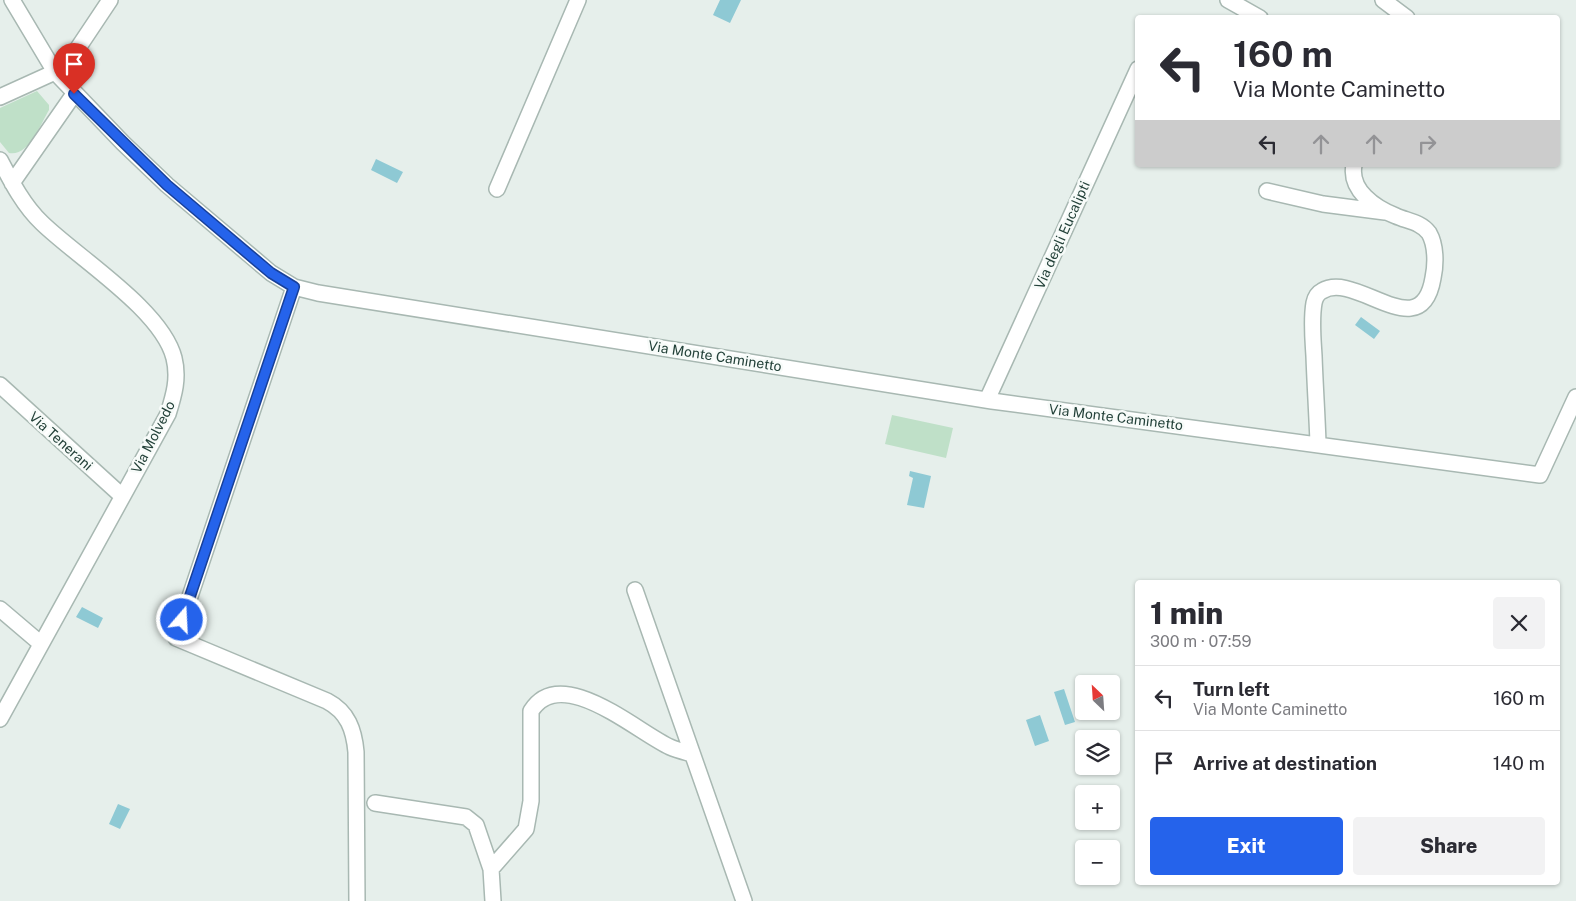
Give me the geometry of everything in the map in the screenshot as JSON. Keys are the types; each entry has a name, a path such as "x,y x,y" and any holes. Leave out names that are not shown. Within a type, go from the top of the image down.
{"street":[{"name":"Via Monte Caminetto","path":"12,0 55,72 74,94 167,185 271,273 294,287 318,293 987,400 1318,443 1540,475 1576,397"},
{"path":"0,97 55,72 72,57 110,0"},
{"path":"497,189 578,0"},
{"path":"1228,0 1255,15"},
{"path":"1383,0 1403,15"},
{"name":"Via degli Eucalipti","path":"987,400 1135,77"},
{"path":"12,183 74,94"},
{"name":"Via Molvedo","path":"0,160 12,183 38,219 130,298 154,323 170,346 176,371 173,399 168,414 40,643 0,719"},
{"path":"1318,443 1313,328 1314,302 1317,296 1326,289 1344,288 1394,308 1405,308 1423,301 1432,283 1434,249 1428,232 1417,224 1387,212 1372,202 1357,187 1353,176 1354,167"},
{"path":"1267,191 1323,204 1387,212"},
{"path":"294,287 176,638 327,701 344,713 353,731 356,752 356,901"},
{"name":"Via Tenerani","path":"0,385 122,496"},
{"path":"635,590 744,901"},
{"path":"0,609 40,643"},
{"path":"491,869 526,828 531,801 531,711 537,701 559,694 588,698 671,748 692,754"},
{"path":"374,804 466,818 476,825 491,869 493,901"}],"green space":[{"path":"37,91 49,105 49,110 34,138 28,145 16,153 9,153 0,142 0,108"},
{"path":"892,415 953,428 946,458 885,444"}],"water":[{"path":"720,0 741,0 730,23 713,15"},
{"path":"376,159 403,172 397,183 371,170"},
{"path":"1361,317 1380,331 1374,339 1355,325"},
{"path":"910,471 931,476 924,508 907,505 913,478 909,476"},
{"path":"82,607 103,618 98,628 76,617"},
{"path":"1064,689 1075,722 1065,725 1054,692"},
{"path":"1040,715 1049,741 1035,746 1026,720"},
{"path":"118,804 130,809 120,829 109,824"}],"route":[{"path":"74,94 167,185 271,273 294,287 182,620"}]}
